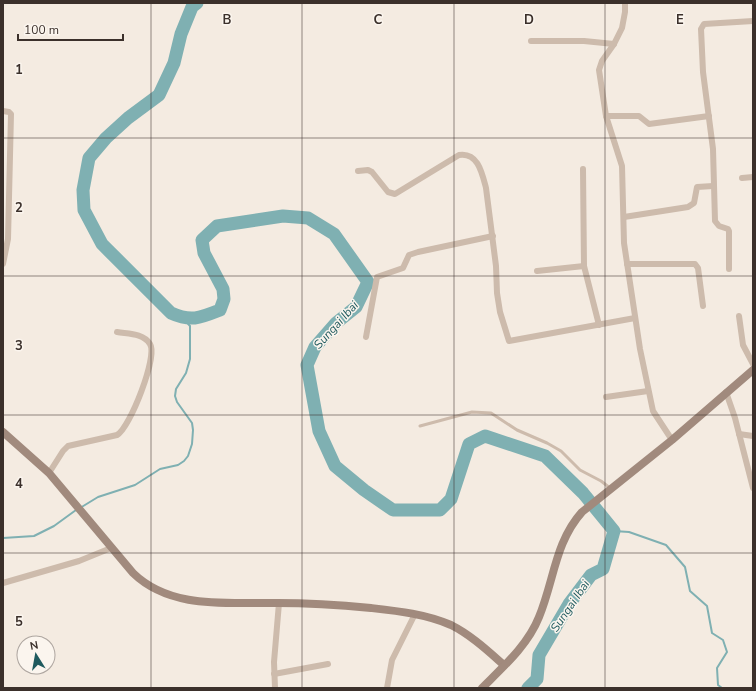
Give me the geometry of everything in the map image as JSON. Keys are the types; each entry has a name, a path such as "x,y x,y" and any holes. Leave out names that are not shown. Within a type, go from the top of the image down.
{"street":[{"path":"625,3 624,21 614,44 599,65 606,116 622,166 624,243 648,391 653,411 672,440"},
{"path":"729,269 729,231 728,228 719,226 715,221 713,149 703,72 702,26 708,24 753,22"},
{"path":"531,41 584,40 614,44"},
{"path":"3,111 11,114 6,227 8,240 3,264"},
{"path":"606,116 639,116 650,124 709,116"},
{"path":"358,171 368,170 372,172 388,192 395,194 459,155 471,155 480,168 486,188 493,236 497,293 500,312 509,341 635,318"},
{"path":"583,169 584,266 599,325"},
{"path":"742,178 753,177"},
{"path":"624,217 688,208 694,203 697,187 713,186"},
{"path":"366,337 377,277 403,268 409,256 418,252 493,236"},
{"path":"627,264 695,264 698,268 703,306"},
{"path":"537,271 584,266"},
{"path":"739,316 743,345 753,364"},
{"path":"49,473 63,451 68,446 121,433 132,413 152,357 151,345 142,336 117,332"},
{"path":"482,688 527,639 537,622 565,536 582,512 672,440 753,370"},
{"path":"606,397 648,391"},
{"path":"726,392 753,488"},
{"path":"3,432 49,473 138,578 153,588 173,597 208,602 341,605 415,614 452,626 476,642 504,665"},
{"path":"739,434 753,436"},
{"path":"3,583 79,561 111,548"},
{"path":"274,688 279,603"},
{"path":"387,688 392,660 415,614"},
{"path":"274,674 328,664"}],"lane":[{"path":"420,426 472,412 491,413 517,430 561,451 580,470 601,481 611,489"}],"waterway":[{"name":"Sungai Ibai","path":"197,3 192,7 181,34 174,63 159,95 128,118 106,138 89,158 83,190 84,210 102,244 171,313 190,318 201,317 220,310 224,299 223,289 204,253 202,240 217,226 283,216 308,218 334,234 368,282 356,307 336,323 315,347 307,365 319,431 335,466 364,490 393,510 440,510 451,499 469,444 485,436 545,456 583,493 614,531 603,569 591,575 569,604 539,655 537,679 528,688"},
{"path":"80,508 98,497 135,485 160,469 178,465 188,456 192,444 192,423 177,402 175,396 176,389 186,373 190,359 190,326 183,318"},
{"path":"3,538 34,536 54,526 76,510"},
{"path":"614,531 629,532 666,545 685,567 690,591 707,606 712,633 723,640 727,652 717,668 718,685 722,688"}]}
